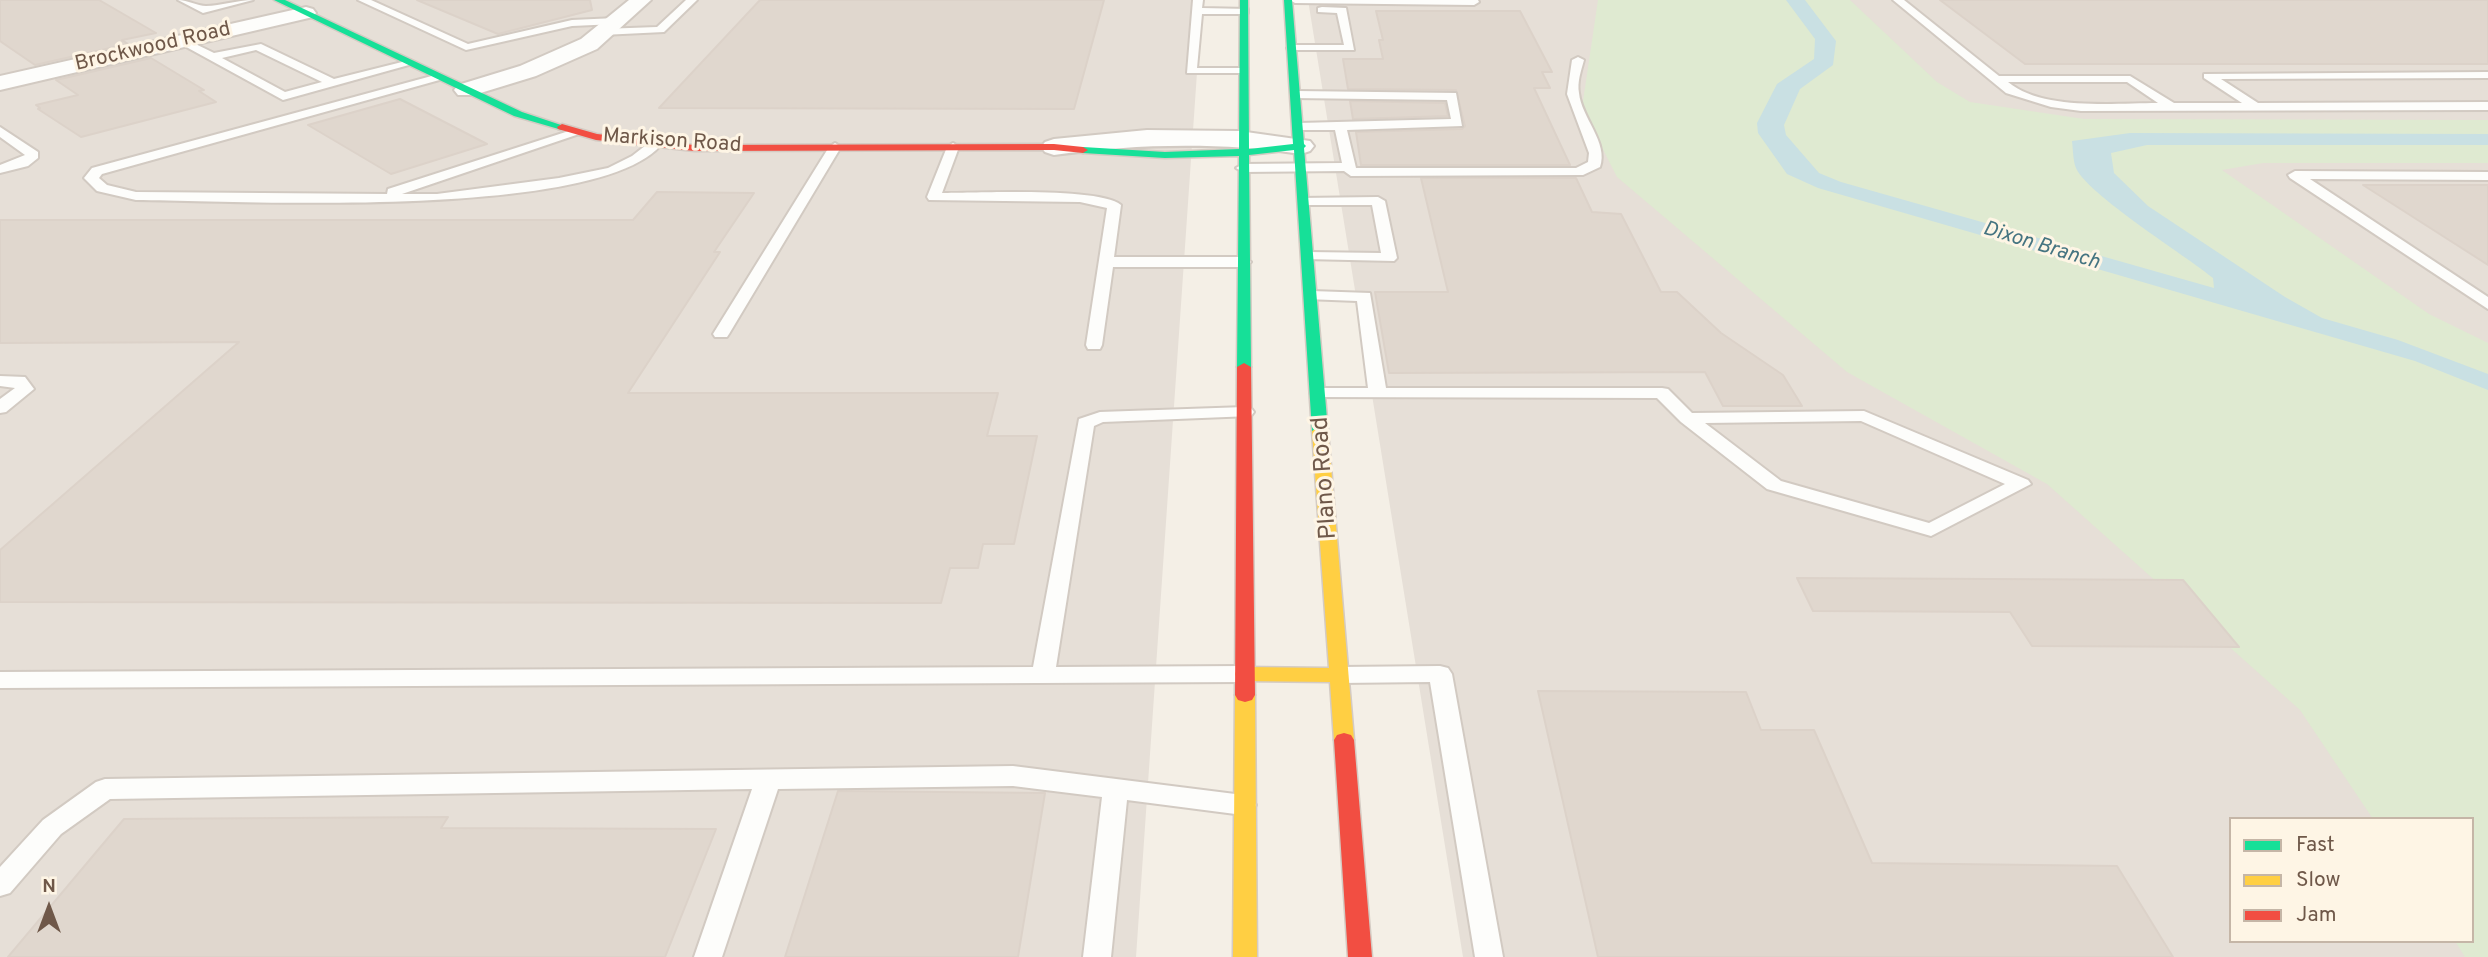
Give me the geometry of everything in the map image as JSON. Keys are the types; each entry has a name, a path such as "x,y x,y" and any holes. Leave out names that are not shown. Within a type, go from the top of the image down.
{"main road":[{"name":"Markison Road","path":"278,0 518,114 576,133 655,145 1054,147"},
{"name":"Plano Road","path":"1291,3 1292,48 1360,957"},
{"path":"1244,5 1245,957"},
{"path":"1244,674 1340,675"}],"street":[{"path":"466,90 555,61 589,44 641,0"},
{"name":"Brockwood Road","path":"0,83 306,13"},
{"name":"Markison Road","path":"1054,147 1122,137 1243,153 1301,147"}],"lane":[{"path":"183,0 203,10 248,0"},
{"path":"363,0 466,47 481,46 572,23 660,30 692,0"},
{"path":"1291,3 1341,0 1474,2 1472,0"},
{"path":"1898,0 2010,90 2051,103 2170,106 2488,106"},
{"path":"1291,3 1342,10 1350,48 1292,48"},
{"path":"1244,5 1197,5 1191,71 1244,71"},
{"path":"183,41 283,96 410,63"},
{"path":"212,57 257,46 331,83"},
{"path":"1340,126 1351,172 1578,172 1595,164 1597,155 1578,118 1573,99 1571,85 1578,60"},
{"path":"2256,106 2208,76 2488,75"},
{"path":"439,77 97,171 91,178 102,188 136,196 437,198 559,182 612,171 638,159 655,145"},
{"path":"1996,79 2130,79 2170,106"},
{"path":"1297,95 1452,96 1458,123 1340,126 1301,147"},
{"path":"0,131 33,155 23,163 0,169"},
{"path":"376,197 576,133"},
{"path":"721,334 835,147"},
{"path":"953,147 934,197 1080,198 1114,205 1094,345"},
{"path":"1301,147 1349,167"},
{"path":"2488,176 2295,175 2488,304"},
{"path":"1305,201 1378,201 1389,258 1309,256"},
{"path":"1106,262 1243,262"},
{"path":"1312,296 1364,296 1378,393"},
{"path":"0,381 19,381 25,389 0,408"},
{"path":"1319,393 1662,393 1687,418 1774,485 1931,530 2021,484 1864,416 1687,418"},
{"path":"1043,675 1085,423 1100,417 1245,412"},
{"path":"0,680 1244,674"},
{"path":"1340,675 1440,674 1489,957"},
{"path":"0,885 52,827 105,789 1013,776 1244,805"},
{"path":"708,957 768,780"},
{"path":"1097,957 1115,790"}],"shaded area":[{"path":"0,0 1202,0 1136,957 0,957"},
{"path":"1308,0 2488,0 2488,957 1463,957"}],"green space":[{"path":"1598,0 1850,0 1937,82 1970,102 2084,119 2488,120 2488,163 2263,163 2222,170 2429,314 2488,343 2488,957 2465,957 2456,943 2474,943 2474,817 2372,817 2300,710 2047,484 1847,372 1617,177 1582,108"}],"water":[{"name":"Dixon Branch","path":"1786,0 1805,0 1836,41 1833,65 1800,89 1784,125 1786,135 1819,173 1841,182 2214,288 2213,278 2117,209 2084,180 2075,165 2072,141 2130,133 2488,134 2488,145 2147,145 2111,153 2114,173 2148,206 2285,297 2322,318 2398,340 2488,374 2488,390 2415,361 1818,188 1787,174 1758,133 1757,123 1777,84 1814,59 1815,39"}],"building":[{"path":"0,0 99,0 156,33 122,40 128,44 35,65 0,41"},
{"path":"417,0 590,0 592,10 498,34"},
{"path":"760,0 1104,0 1074,109 659,108"},
{"path":"1940,0 2488,0 2488,64 2025,64"},
{"path":"1376,11 1520,11 1552,72 1542,72 1550,88 1534,88 1570,165 1361,165 1356,132 1462,129 1465,126 1456,90 1348,89 1343,59 1383,59 1379,40 1383,40"},
{"path":"151,58 204,90 199,91 216,102 81,137 38,109 40,108 36,105 78,95 56,80"},
{"path":"400,99 487,144 391,174 308,125"},
{"path":"1350,101 1445,103 1448,116 1353,119"},
{"path":"1421,178 1576,178 1592,212 1621,214 1661,292 1677,292 1721,333 1783,375 1802,406 1723,406 1705,372 1389,373 1375,292 1448,292"},
{"path":"2363,185 2488,185 2488,265"},
{"path":"657,192 754,193 714,252 720,252 628,393 998,393 987,436 1037,436 1014,544 983,544 978,568 950,568 941,603 0,602 0,550 239,342 0,343 0,220 633,220"},
{"path":"1797,578 2183,580 2239,647 2032,646 2010,612 1813,611"},
{"path":"1538,691 1746,692 1761,730 1814,730 1872,863 2117,866 2173,957 1598,957"},
{"path":"838,791 1045,793 1018,957 785,957"},
{"path":"448,817 441,828 716,829 665,957 8,957 124,819"}],"traffic: fast":[{"path":"278,0 518,114 562,127"},
{"path":"1244,0 1244,367"},
{"path":"1288,0 1320,431"},
{"path":"1083,150 1192,155 1301,146"}],"traffic: slow":[{"path":"1320,431 1344,740"},
{"path":"1244,674 1340,675"},
{"path":"1245,695 1245,957"}],"traffic: jam":[{"path":"562,127 596,137 694,148 1054,147 1083,150"},
{"path":"1244,367 1245,695"},
{"path":"1344,740 1360,957"}]}
